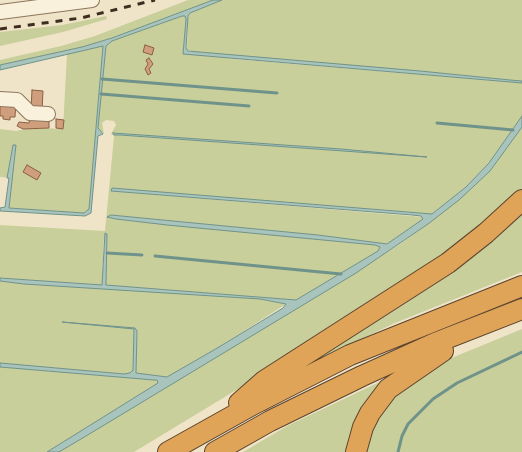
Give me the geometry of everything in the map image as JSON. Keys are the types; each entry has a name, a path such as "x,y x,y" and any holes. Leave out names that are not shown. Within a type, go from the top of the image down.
{"highway":[{"path":"214,426 264,381 448,263 486,233 522,200"},
{"path":"168,452 214,426 350,355 522,286"},
{"path":"215,452 270,421 362,376 435,343 522,309"},
{"path":"356,452 363,427 370,413 388,389 418,367 488,322"}],"street":[{"path":"0,12 92,0"},
{"path":"0,99 17,100 30,113 48,114"}],"green space":[{"path":"188,0 213,0 112,38 82,47 0,65 0,60 61,46 95,36"},
{"path":"222,0 522,0 522,81 202,53 187,50 188,18 190,13"},
{"path":"106,16 107,19 63,32 0,46 0,32 62,25"},
{"path":"182,16 186,16 183,52 234,59 522,83 522,116 489,163 466,187 432,214 112,189 112,191 422,217 422,221 387,244 318,235 111,215 111,218 116,219 375,245 380,247 378,251 296,300 106,285 107,244 104,237 102,285 0,278 0,225 105,231 114,136 111,134 116,125 114,121 106,120 102,123 104,134 98,129 106,46 112,41","holes":["114,133 427,156 114,135"]},
{"path":"101,45 103,46 89,209 84,213 9,208 11,178 0,177 0,129 16,131 29,128 63,129 67,54"},
{"path":"522,127 522,189 476,233 238,389 134,452 59,452 397,246 428,224 490,171"},
{"path":"522,207 522,272 395,323 281,377"},
{"path":"0,281 260,299 286,304 219,347 167,377 136,373 137,331 135,331 133,370 130,373 124,374 0,363"},
{"path":"522,329 522,452 366,452 369,438 381,412 401,389 423,373 449,359"},
{"path":"0,367 157,380 158,383 47,452 0,452"},
{"path":"390,377 363,406 349,436 346,452 243,452 287,426"}],"water":[{"path":"213,0 222,0 190,13 188,16 186,48 188,51 420,71 522,81 522,83 183,54 186,19 185,16 182,16 112,41 106,46 98,128 103,134 98,136 91,213 85,216 0,211 0,208 5,207 9,178 7,178 13,145 16,145 9,208 84,213 89,209 103,46 0,70 0,65 82,47 112,38"},
{"path":"522,116 522,127 490,171 459,200 428,224 356,273 86,436 59,452 47,452 158,383 157,380 0,367 0,363 124,374 130,373 133,370 134,329 62,322 135,328 137,331 136,373 167,377 283,308 286,304 260,299 24,284 0,281 0,278 102,285 105,233 107,234 106,285 296,300 378,251 380,247 375,245 167,225 107,217 111,215 318,235 387,244 423,219 421,216 412,215 111,191 112,188 432,214 466,187 489,163"},
{"path":"113,133 341,149 427,157 114,135"}],"building":[{"path":"145,45 154,48 152,55 143,52"},
{"path":"149,58 153,64 149,69 151,73 148,75 145,69 148,64 146,60"},
{"path":"32,90 43,91 42,111 31,110"},
{"path":"0,101 16,102 15,117 10,117 10,120 3,119 3,116 0,116"},
{"path":"30,116 49,117 49,128 23,129 17,126 19,122 29,123"},
{"path":"56,119 64,120 63,129 56,128"},
{"path":"27,165 41,173 37,180 23,172"}],"waterway":[{"path":"102,79 277,93"},
{"path":"101,94 249,106"},
{"path":"437,123 513,130"},
{"path":"107,253 142,255"},
{"path":"155,256 341,274"},
{"path":"398,452 402,436 408,424 433,399 457,383 522,352"}],"railway":[{"path":"0,29 81,18 155,0"}]}
